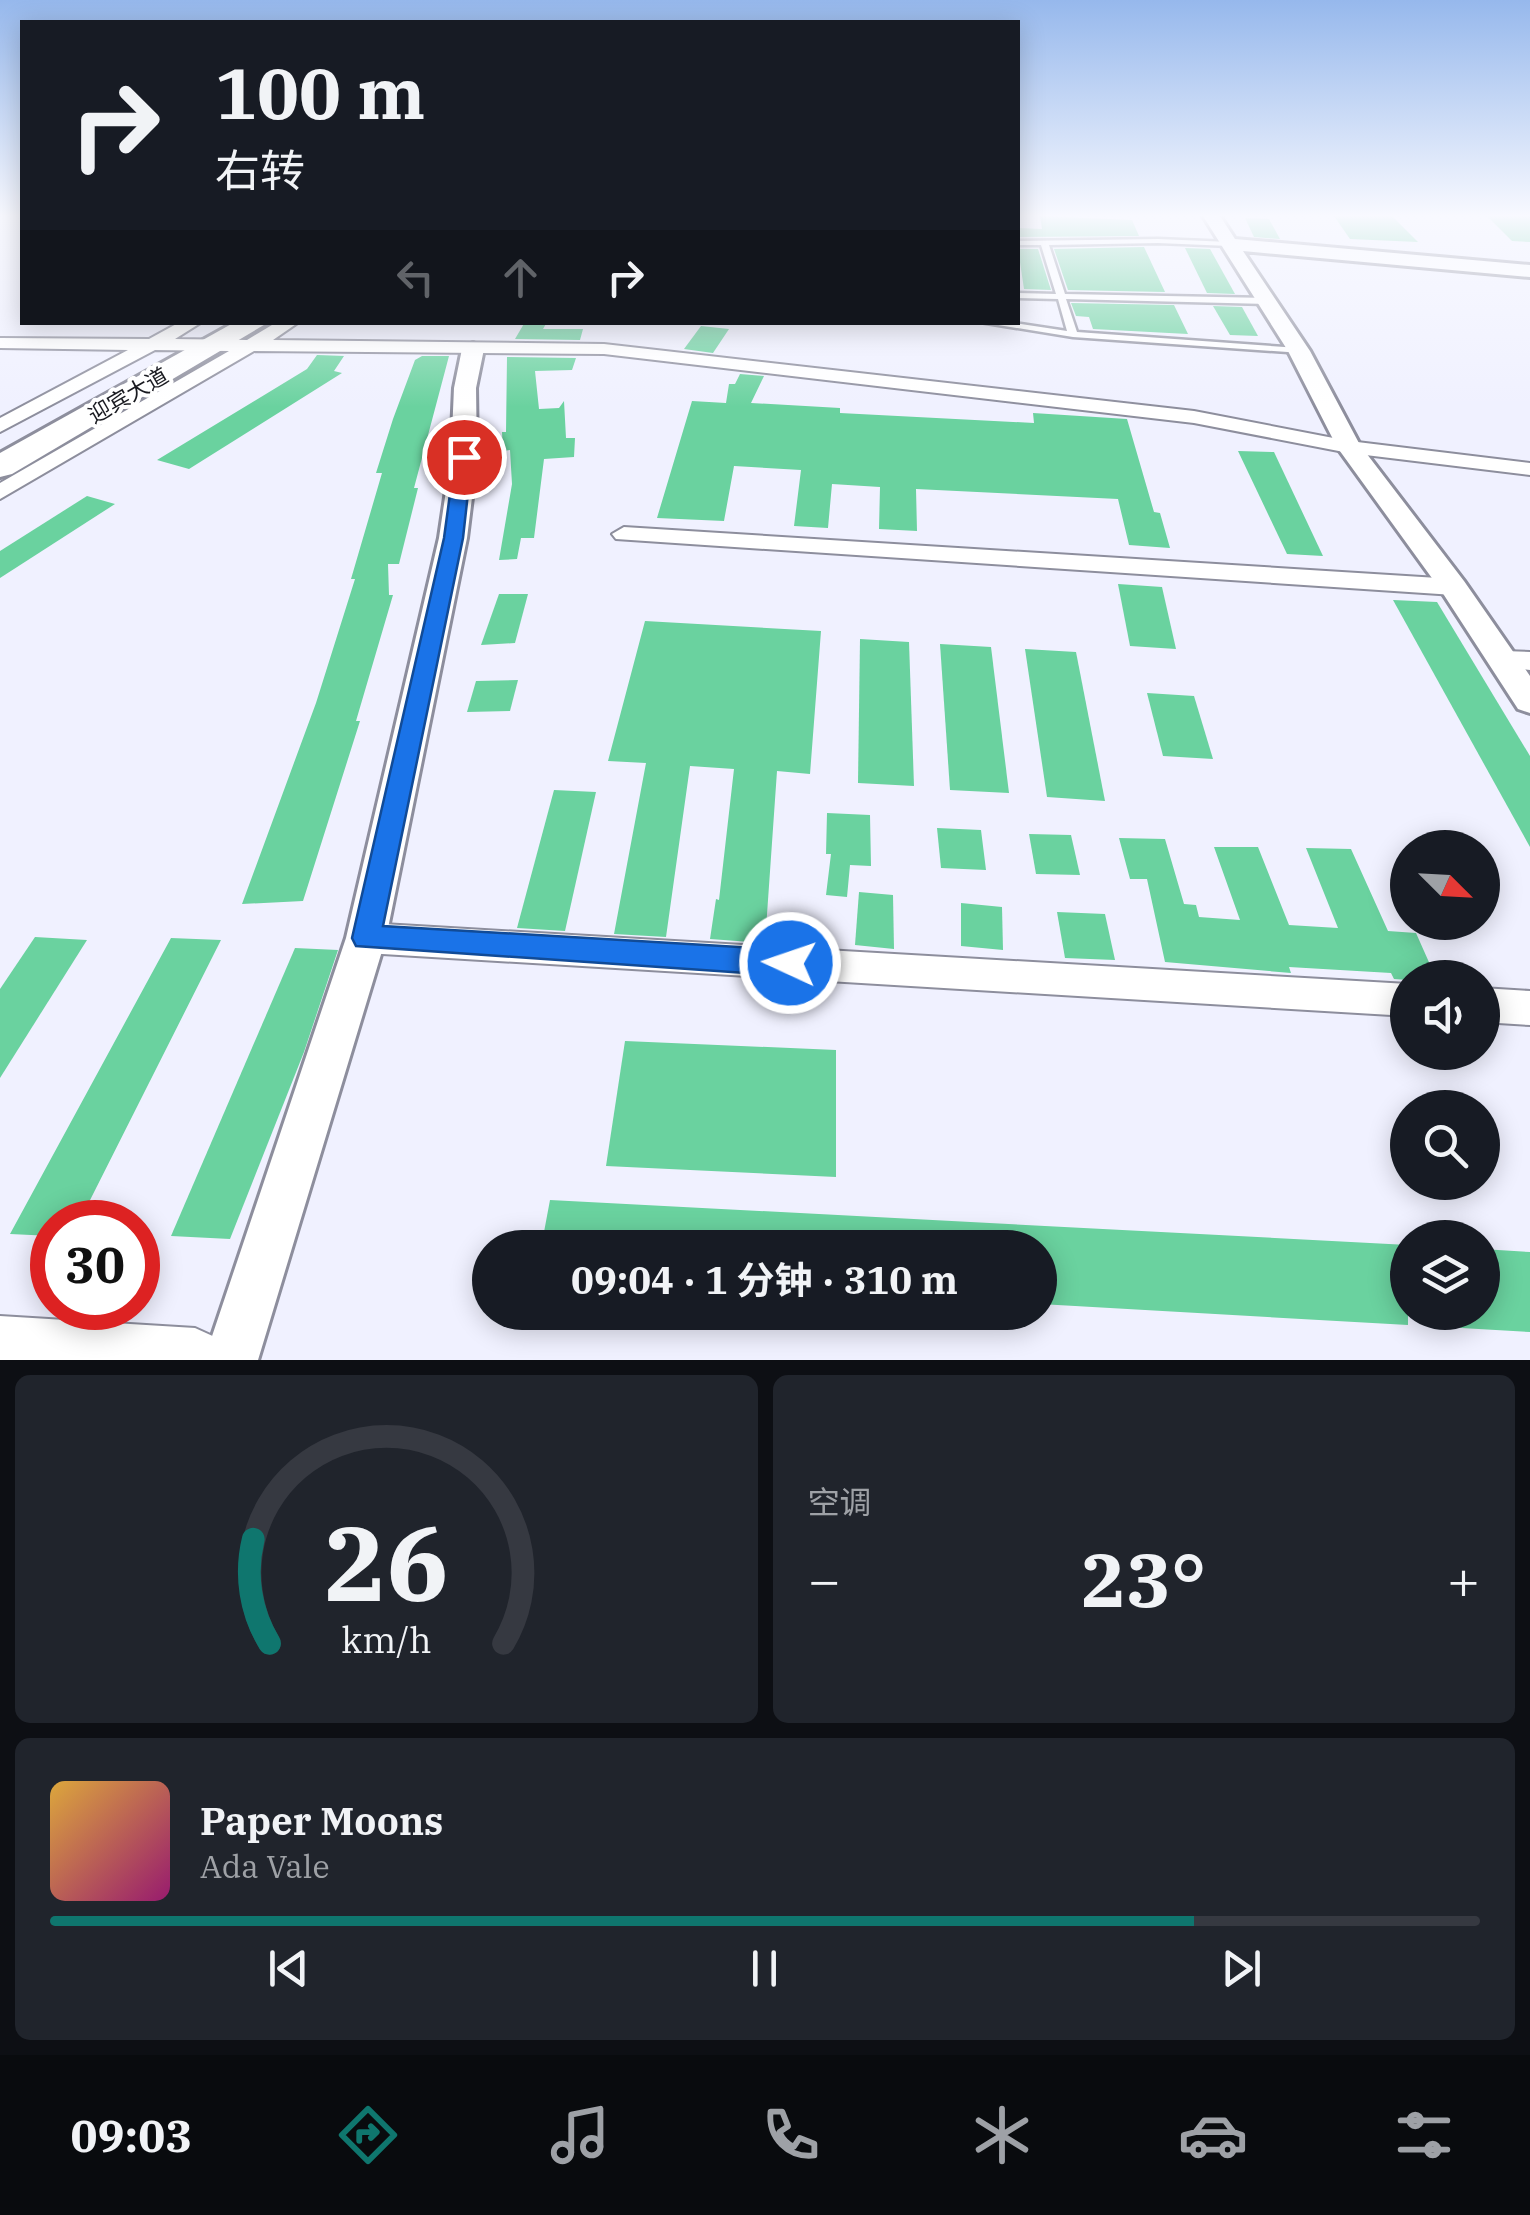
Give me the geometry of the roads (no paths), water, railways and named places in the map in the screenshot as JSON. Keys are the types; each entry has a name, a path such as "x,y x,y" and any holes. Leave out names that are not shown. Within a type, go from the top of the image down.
{"main road":[{"name":"迎宾大道","path":"0,467 205,334"},
{"name":"迎宾大道","path":"0,448 205,334 256,339"},
{"path":"0,1347 194,1360"}],"street":[{"path":"1254,279 1299,350 1349,447 1454,587 1517,660 1530,701"},
{"path":"0,492 285,325"},
{"path":"256,339 297,325"},
{"path":"0,343 151,345 205,334"},
{"path":"256,339 473,350 604,349 1194,417 1349,447 1530,470"},
{"path":"0,426 151,345"},
{"path":"231,1360 366,938 453,538 464,457 465,388 473,350"},
{"path":"624,534 1454,587"},
{"path":"366,938 1390,999"},
{"path":"1500,1006 1530,1008"}],"lane":[{"path":"1055,279 1073,334"},
{"path":"1020,296 1268,301"},
{"path":"1006,325 1073,334 1299,350"}]}
